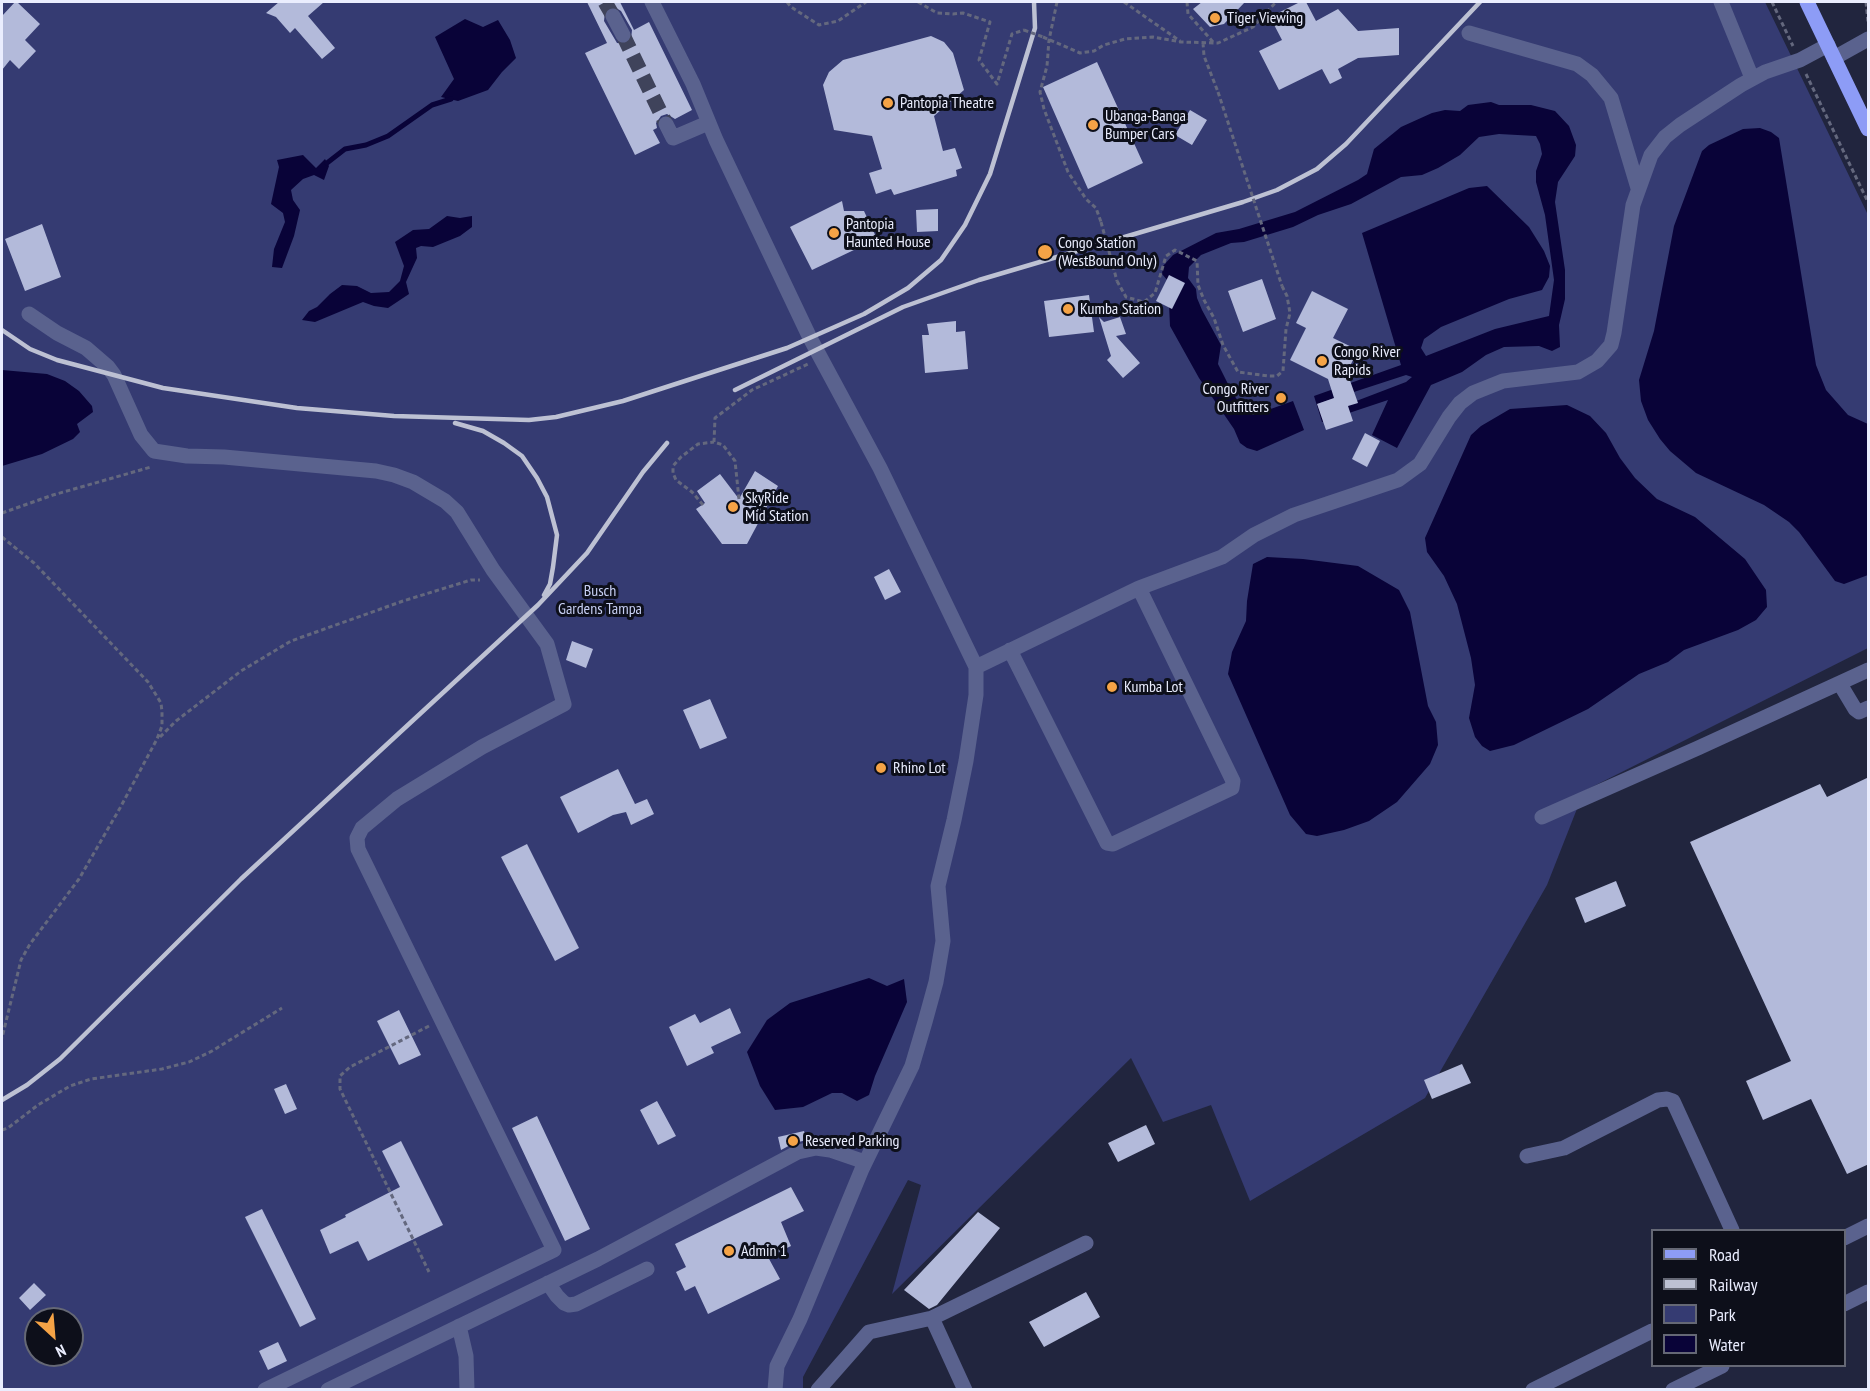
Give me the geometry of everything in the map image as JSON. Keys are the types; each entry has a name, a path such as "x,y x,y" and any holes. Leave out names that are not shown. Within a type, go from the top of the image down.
{"main road":[{"path":"1807,2 1869,129"}],"street":[{"path":"652,2 693,84 708,123 820,357 880,468 976,667 976,695 966,761 938,886 943,941 936,982 912,1066 866,1162 800,1319 777,1366 775,1389"},
{"path":"1721,2 1752,78"},
{"path":"613,16 622,35"},
{"path":"1469,33 1576,64 1592,75 1604,87 1617,113 1638,188"},
{"path":"976,667 1139,588 1222,557 1254,534 1294,514 1398,480 1420,465 1449,417 1460,403 1473,393 1503,381 1578,372 1597,361 1611,345 1614,333 1633,204 1651,155 1665,137 1752,78 1800,60 1869,39"},
{"path":"666,124 673,138 708,123"},
{"path":"28,314 86,348 108,367 114,375 141,435 154,452 376,471 394,475 430,490 457,512 493,570 548,644 564,704 482,747 406,794 362,828 357,838 358,849 554,1250 266,1389"},
{"path":"1010,650 1107,843 1113,844 1232,788 1233,781 1139,588"},
{"path":"1542,817 1869,670"},
{"path":"1840,684 1855,709 1859,712 1869,708"},
{"path":"1527,1156 1564,1148 1658,1100 1673,1101 1732,1229"},
{"path":"328,1389 692,1211 798,1152 816,1148 830,1150 866,1162"},
{"path":"1846,1238 1869,1226"},
{"path":"818,1389 869,1332 932,1318 1086,1243"},
{"path":"548,1283 556,1296 569,1305 576,1304 648,1269"},
{"path":"1846,1304 1869,1292"},
{"path":"932,1318 965,1389"},
{"path":"459,1326 466,1356 467,1389"},
{"path":"1533,1389 1651,1332"},
{"path":"1674,1389 1718,1367"}],"path":[{"path":"787,2 791,8 819,25 838,21 866,2"},
{"path":"918,2 937,13 953,15 963,13 990,22 979,60 997,84 1012,34 1024,30 1080,53 1094,51 1104,45 1125,39 1153,37 1181,42 1214,43 1252,27 1276,2"},
{"path":"1058,2 1040,92 1044,109 1068,172 1086,199 1096,208 1117,281 1126,297 1144,302 1155,294 1166,256 1175,250 1197,261 1198,285 1214,318 1223,345 1238,372 1277,376 1283,371 1286,329 1290,313 1287,296 1204,56 1203,43"},
{"path":"1124,2 1181,42"},
{"path":"1187,2 1188,14 1214,43"},
{"path":"1772,2 1869,202"},
{"path":"1866,2 1869,22"},
{"path":"714,442 715,418 752,390 798,370 820,357"},
{"path":"703,505 692,492 676,480 673,473 673,466 698,444 714,442 723,445 735,461 739,499"},
{"path":"2,513 53,495 154,466"},
{"path":"2,537 34,563 148,682 161,703 162,726 158,739 79,879 30,944 21,960 2,1038"},
{"path":"158,739 176,721 241,671 291,641 403,601 471,580 481,580"},
{"path":"2,1130 70,1086 91,1078 162,1069 189,1062 212,1051 282,1008"},
{"path":"429,1272 340,1089 340,1076 350,1067 441,1020"}],"green space":[{"name":"Busch Gardens Tampa","path":"2,2 1765,2 1868,215 1868,648 1584,791 1547,885 1425,1098 1250,1201 1211,1105 1163,1122 1131,1058 892,1294 921,1185 908,1180 803,1377 803,1389 2,1390"}],"water":[{"path":"465,19 483,27 498,20 510,40 516,58 488,90 458,101 441,97 454,79 435,37"},
{"path":"1491,102 1499,105 1531,105 1555,111 1569,126 1576,145 1575,156 1558,182 1555,202 1565,270 1565,299 1559,325 1560,347 1552,351 1539,346 1504,347 1486,355 1462,372 1431,385 1397,448 1372,435 1388,400 1322,422 1314,396 1401,365 1362,233 1469,188 1487,186 1529,227 1544,251 1550,266 1549,277 1542,290 1509,299 1441,327 1424,339 1421,348 1426,356 1495,329 1549,316 1554,280 1545,215 1536,182 1536,171 1542,154 1540,144 1536,136 1499,134 1479,137 1460,155 1438,168 1422,175 1401,177 1351,204 1318,215 1293,227 1244,242 1231,243 1201,255 1189,267 1188,278 1196,289 1202,310 1221,345 1218,364 1246,413 1254,415 1293,401 1304,430 1257,451 1247,448 1240,443 1234,429 1199,378 1170,326 1168,281 1162,274 1163,266 1173,255 1216,233 1239,229 1295,212 1358,180 1367,174 1374,149 1401,127 1432,113 1445,110 1460,111 1468,105","holes":["1406,375 1412,377 1406,382 1338,408 1317,404"]},
{"path":"1760,128 1779,138 1816,365 1826,390 1848,415 1868,424 1868,575 1844,584 1835,581 1789,522 1764,505 1696,473 1670,451 1648,420 1641,401 1639,380 1654,331 1674,226 1702,151 1709,145 1743,129"},
{"path":"303,155 316,168 325,159 329,166 324,180 314,175 303,179 291,190 293,200 300,210 294,236 282,268 272,267 274,249 285,222 283,213 271,204 279,167 277,160"},
{"path":"447,216 460,218 472,216 472,227 460,236 433,247 416,248 417,258 406,282 409,294 388,308 363,302 315,322 302,320 309,311 317,307 342,285 357,286 371,293 389,292 400,281 404,266 395,242 413,230 429,229"},
{"path":"2,370 47,374 65,381 79,391 92,406 93,412 77,424 80,432 73,439 42,454 2,466"},
{"path":"1567,405 1590,416 1606,433 1635,478 1657,499 1695,517 1745,559 1766,590 1767,607 1756,620 1738,630 1684,650 1668,662 1639,674 1588,709 1514,745 1490,751 1482,746 1475,737 1469,718 1475,685 1471,658 1457,604 1444,576 1427,552 1425,538 1471,435 1481,426 1510,409"},
{"path":"1267,557 1358,566 1399,590 1410,612 1428,706 1436,722 1438,745 1430,764 1397,802 1369,821 1344,830 1317,836 1306,834 1290,815 1228,674 1232,652 1246,621 1253,564"},
{"path":"869,978 887,986 904,979 907,1002 869,1095 857,1101 842,1093 832,1093 803,1107 775,1110 760,1086 747,1052 767,1020 790,1003"}],"building":[{"path":"15,2 40,24 25,40 36,51 19,69 10,60 2,70 2,16"},
{"path":"279,2 324,2 308,16 335,48 322,59 295,28 290,33 276,17 266,13"},
{"path":"587,2 620,2 634,30 649,22 692,110 675,119 667,114 661,116 656,123 657,128 653,130 660,143 635,155 585,53 607,43","holes":["613,6 621,11 632,30 631,40 627,44 617,43 604,21 605,11"]},
{"name":"Tiger Viewing","path":"1202,2 1245,2 1224,24 1210,27 1193,9"},
{"path":"1300,2 1306,2 1316,21 1338,9 1358,31 1399,28 1399,55 1358,58 1338,69 1342,78 1330,84 1322,69 1279,90 1259,51 1282,40 1270,17"},
{"name":"Pantopia Theatre","path":"931,36 944,42 953,53 964,90 934,116 943,151 955,148 962,168 956,170 957,176 894,195 891,189 876,194 869,173 882,169 872,136 834,130 823,85 829,72 843,60"},
{"name":"Ubanga-Banga Bumper Cars","path":"1097,62 1143,163 1088,189 1043,87"},
{"path":"1190,110 1207,120 1192,145 1175,135"},
{"name":"Pantopia Haunted House","path":"842,201 844,211 864,211 877,239 812,270 790,227"},
{"path":"938,209 938,231 917,232 916,210"},
{"path":"42,224 61,277 25,291 5,239"},
{"path":"1169,275 1185,283 1172,309 1156,301"},
{"path":"1262,279 1276,319 1243,332 1228,291"},
{"name":"Congo River Rapids","path":"1312,291 1348,309 1333,338 1358,350 1347,372 1358,403 1348,406 1353,421 1326,430 1317,404 1334,398 1328,379 1290,360 1306,328 1296,323"},
{"name":"Kumba Station","path":"1089,295 1094,332 1049,337 1044,301"},
{"path":"1099,317 1104,322 1120,317 1126,334 1116,336 1140,363 1123,378 1107,360 1111,356"},
{"path":"956,321 956,332 965,331 968,369 925,373 922,335 929,335 927,324"},
{"path":"1365,433 1380,441 1367,467 1352,459"},
{"name":"SkyRide Mid Station","path":"755,471 778,486 747,544 722,544 696,509 705,503 697,491 720,474 739,499"},
{"path":"889,569 901,592 885,600 874,577"},
{"path":"572,641 593,649 586,668 566,660"},
{"path":"710,699 727,738 700,749 683,710"},
{"path":"618,769 635,804 647,799 654,814 631,825 626,812 613,815 578,833 560,797"},
{"path":"1869,777 1869,1164 1847,1174 1811,1099 1763,1120 1746,1081 1791,1061 1690,842 1820,784 1827,797"},
{"path":"527,844 579,948 555,961 501,857"},
{"path":"1616,881 1626,906 1585,923 1575,898"},
{"path":"730,1008 741,1033 711,1047 714,1053 687,1066 669,1027 695,1014 700,1023"},
{"path":"399,1010 421,1055 399,1065 377,1021"},
{"path":"1462,1064 1471,1083 1432,1099 1424,1080"},
{"path":"286,1084 297,1109 285,1114 274,1089"},
{"path":"657,1101 676,1136 658,1145 640,1110"},
{"path":"537,1116 590,1229 565,1241 512,1128"},
{"path":"1146,1125 1155,1144 1118,1162 1108,1143"},
{"name":"Reserved Parking","path":"804,1131 807,1140 794,1143 781,1150 778,1137"},
{"path":"401,1141 443,1225 368,1261 358,1241 330,1254 320,1230 400,1187 382,1151"},
{"name":"Admin 1","path":"791,1187 804,1211 781,1222 791,1246 768,1257 780,1279 708,1314 695,1286 685,1291 676,1272 686,1267 675,1244"},
{"path":"262,1209 316,1319 300,1327 245,1217"},
{"path":"978,1212 1000,1228 937,1305 929,1309 904,1290"},
{"path":"34,1283 46,1295 33,1307 27,1307 19,1298"},
{"path":"1086,1292 1100,1317 1044,1347 1029,1322"},
{"path":"278,1342 287,1361 268,1370 259,1351"}],"waterway":[{"path":"327,163 345,149 366,145 388,136 432,105 451,99"}],"tunnel":[{"path":"605,2 613,16"},
{"path":"623,35 666,124"}],"railway":[{"path":"2,330 30,349 57,360 163,388 297,408 394,416 529,420 556,417 623,401 787,348 864,314 908,288 941,260 965,225 990,174 1035,28 1034,2"},
{"path":"735,390 903,307 979,280 1277,190 1317,169 1346,144 1480,2"},
{"path":"455,423 483,431 522,456 547,497 557,535 550,584 544,595"},
{"path":"2,1100 27,1085 60,1059 241,879 538,605 587,553 643,472 667,443"}],"place":[{"name":"Tiger Viewing","path":"1215,18"},
{"name":"Pantopia Theatre","path":"888,103"},
{"name":"Ubanga-Banga Bumper Cars","path":"1093,125"},
{"name":"Pantopia Haunted House","path":"834,233"},
{"name":"Congo Station (WestBound Only)","path":"1045,252"},
{"name":"Kumba Station","path":"1068,309"},
{"name":"Congo River Rapids","path":"1322,361"},
{"name":"Congo River Outfitters","path":"1281,398"},
{"name":"SkyRide Mid Station","path":"733,507"},
{"name":"Kumba Lot","path":"1112,687"},
{"name":"Rhino Lot","path":"881,768"},
{"name":"Reserved Parking","path":"793,1141"},
{"name":"Admin 1","path":"729,1251"}]}
